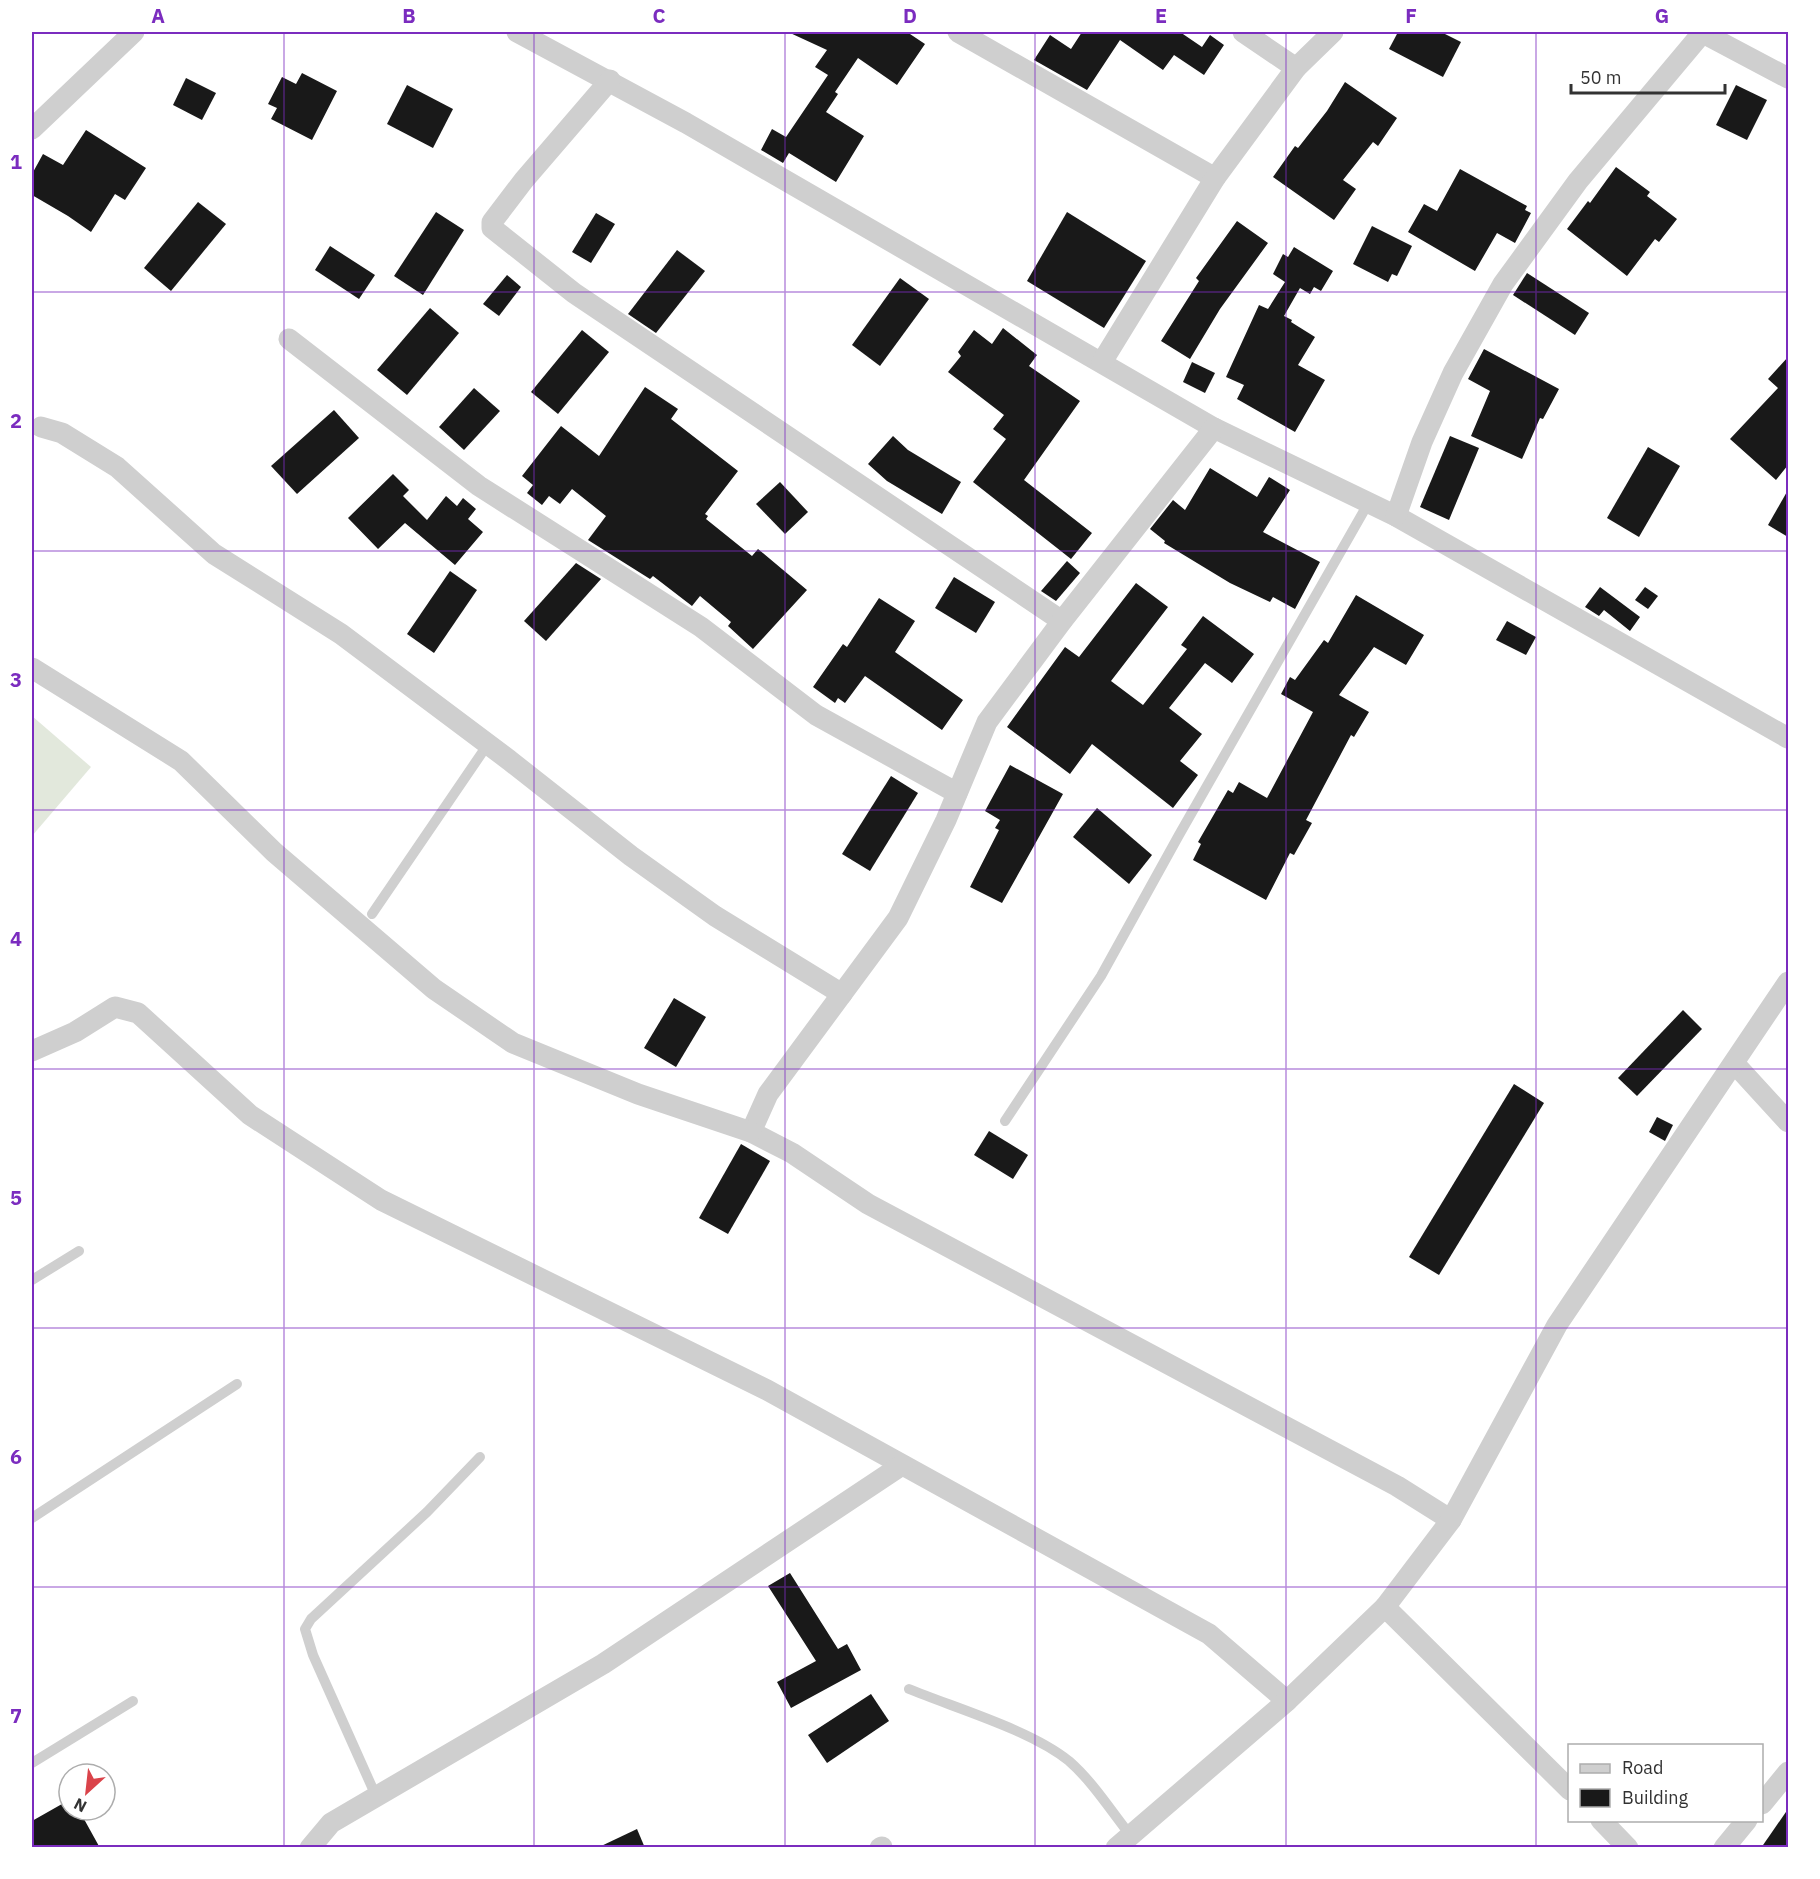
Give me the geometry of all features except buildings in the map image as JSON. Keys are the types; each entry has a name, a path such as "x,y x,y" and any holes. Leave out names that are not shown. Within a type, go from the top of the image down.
{"street":[{"path":"32,129 134,32"},
{"path":"517,32 610,80 1214,428 1396,516 1788,738"},
{"path":"958,32 1215,178"},
{"path":"1243,32 1296,68"},
{"path":"1102,362 1215,178 1296,68 1333,32"},
{"path":"1396,516 1422,442 1453,373 1503,284 1578,181 1702,32 1788,78"},
{"path":"610,80 524,180 492,222 492,228 574,294 1062,621"},
{"path":"289,339 479,486 701,627 816,715 957,793"},
{"path":"41,428 62,433 117,467 214,554 341,634 488,744 631,856 715,915 843,994"},
{"path":"751,1132 768,1094 898,918 946,820 987,722 1062,621 1214,428"},
{"path":"32,668 181,761 274,852 434,989 513,1043 638,1094 751,1132 792,1153 868,1204 1397,1486 1451,1520"},
{"path":"1123,1842 1287,1701 1385,1607 1451,1520 1557,1325 1788,982"},
{"path":"32,1051 75,1032 115,1007 138,1013 250,1115 381,1200 766,1390 1209,1634 1287,1701"},
{"path":"1734,1063 1788,1122"},
{"path":"310,1848 331,1823 603,1664 902,1466"},
{"path":"1385,1607 1568,1789"},
{"path":"1763,1802 1788,1772"},
{"path":"1602,1822 1628,1848"},
{"path":"1724,1848 1746,1822"}],"lane":[{"path":"1005,1121 1101,976 1184,825 1369,502"},
{"path":"372,915 488,744"},
{"path":"32,1280 79,1251"},
{"path":"32,1518 237,1384"},
{"path":"376,1796 312,1655 305,1629 311,1619 427,1512 480,1457"},
{"path":"909,1689 1012,1730 1045,1746 1068,1761 1089,1781 1123,1842"},
{"path":"32,1763 133,1701"}],"shaded area":[{"path":"32,716 91,767 32,836"}]}
